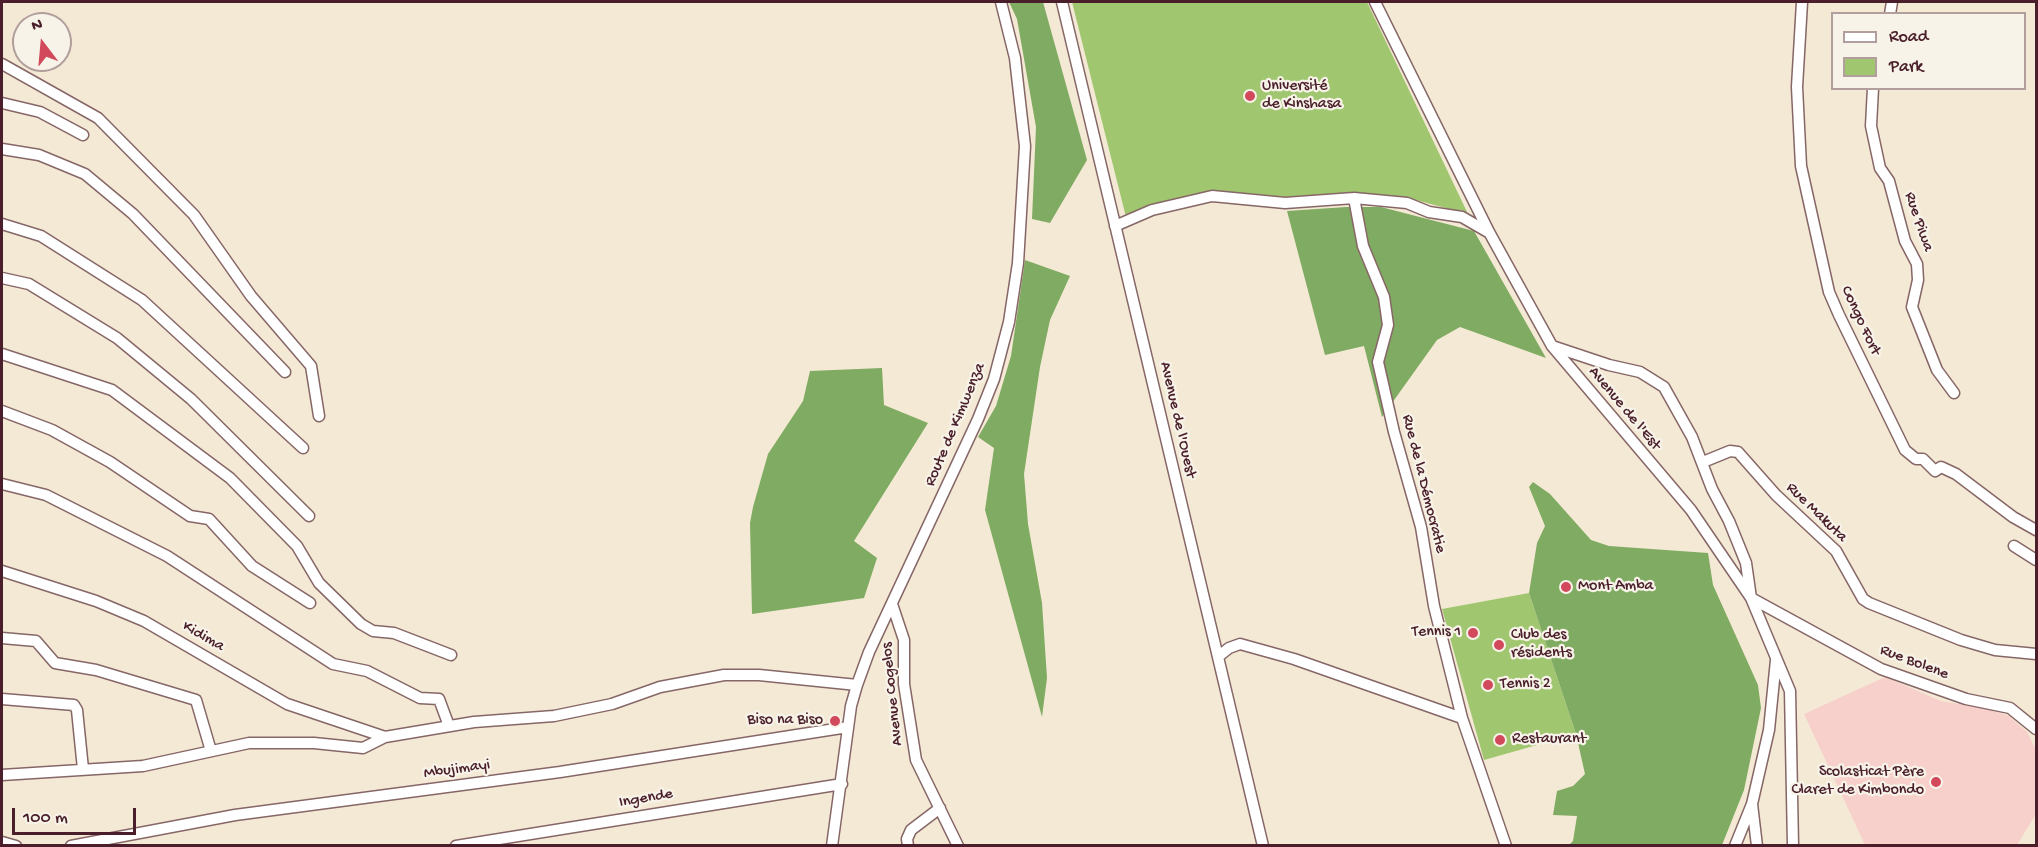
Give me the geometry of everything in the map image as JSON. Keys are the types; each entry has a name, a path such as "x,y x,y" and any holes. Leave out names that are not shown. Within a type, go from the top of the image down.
{"street":[{"name":"Route de Kimwenza","path":"832,846 856,686 978,419 996,373 1010,322 1018,263 1025,146 1019,81 1001,2"},
{"name":"Avenue de l'Ouest","path":"1062,2 1219,656 1233,728 1251,788 1263,846"},
{"name":"Avenue de l'Est","path":"1375,2 1489,232 1552,346 1691,510 1751,598 1790,695 1793,846"},
{"name":"Congo Fort","path":"1802,2 1797,87 1801,166 1829,292 1905,450 1917,459 1923,459 1935,471 1941,467 1956,474 2013,517 2037,530"},
{"path":"2,64 98,118 194,215 251,296 309,363 319,416"},
{"name":"Rue Piwa","path":"1873,90 1872,126 1880,168 1889,181 1905,241 1917,264 1918,280 1912,307 1937,370 1954,393"},
{"path":"2,103 40,112 83,135"},
{"path":"2,149 39,155 85,174 133,214 285,372"},
{"path":"1115,226 1152,210 1212,196 1285,202 1354,198 1407,203 1429,212 1462,217 1489,232"},
{"name":"Rue de la Démocratie","path":"1354,198 1363,246 1384,297 1388,325 1378,362 1394,432 1421,527 1434,606 1462,718 1506,846"},
{"path":"2,224 41,236 142,300 303,448"},
{"path":"2,278 29,284 117,338 191,399 309,516"},
{"path":"1552,346 1640,372 1664,387 1703,462 1712,489 1729,521 1746,563 1751,598"},
{"path":"2,354 112,390 230,478 297,546 319,583 361,624 373,632 390,631 451,655"},
{"path":"2,411 52,430 110,462 190,516 209,519 255,569 310,603"},
{"name":"Rue Makuta","path":"1703,462 1730,452 1738,452 1776,495 1836,551 1863,599 1869,603 1961,640 1995,650 2037,654"},
{"path":"2,484 46,495 167,556 333,664 367,671 420,698 439,699 449,726"},
{"path":"2013,517 2019,515 2037,520"},
{"path":"2014,546 2037,560"},
{"name":"Kidima","path":"2,571 96,601 144,621 290,705 385,736"},
{"name":"Rue Bolene","path":"1751,598 1881,669 1966,699 2010,708 2037,729"},
{"name":"Avenue Cogelos","path":"892,604 904,640 904,684 916,760 958,846"},
{"path":"2,638 36,642 55,663 96,670 196,700 211,751"},
{"path":"1219,656 1229,648 1240,644 1294,659 1462,718"},
{"path":"1735,846 1752,804 1769,730 1776,657"},
{"path":"2,775 146,766 211,751 267,742 363,748 385,736 449,726 554,716 612,704 660,687 724,675 759,675 856,686"},
{"path":"2,699 74,705 77,710 83,769"},
{"name":"Mbujimayi","path":"71,846 235,815 560,772 848,728"},
{"name":"Ingende","path":"456,846 842,784"},
{"path":"1752,804 1757,846"},
{"path":"908,846 907,838 911,830 940,808"},
{"path":"2,842 16,846"}],"shaded area":[{"name":"Scolasticat Père Claret de Kimbondo","path":"1885,677 1941,701 1987,709 2009,716 2027,732 2036,750 2036,814 2017,845 1865,845 1804,714"}],"green space":[{"path":"1009,2 1043,2 1087,160 1050,223 1032,219 1036,127 1017,19"},
{"name":"Université de Kinshasa","path":"1072,2 1367,2 1468,214 1412,199 1362,193 1285,197 1220,191 1188,197 1126,217"},
{"path":"1381,207 1474,231 1546,358 1460,327 1437,340 1382,417 1364,346 1325,355 1287,211"},
{"path":"1025,260 1070,276 1050,320 1040,367 1024,474 1028,524 1042,603 1047,678 1042,717 985,510 994,448 978,437 996,406 1011,356"},
{"path":"882,368 884,405 928,423 854,541 877,558 864,598 752,614 750,523 753,507 768,454 803,401 810,371"},
{"path":"1533,482 1550,494 1591,540 1609,546 1708,553 1713,585 1758,685 1761,708 1744,790 1722,845 1569,845 1573,841 1577,816 1553,815 1557,791 1573,786 1585,774 1576,734 1529,593 1537,543 1545,526 1529,487"},
{"name":"Club des résidents","path":"1529,593 1576,734 1484,760 1442,609"}],"place":[{"name":"Université de Kinshasa","path":"1250,96"},
{"name":"Mont Amba","path":"1566,587"},
{"name":"Tennis 1","path":"1473,633"},
{"name":"Club des résidents","path":"1499,645"},
{"name":"Tennis 2","path":"1488,685"},
{"name":"Biso na Biso","path":"835,721"},
{"name":"Restaurant","path":"1500,740"},
{"name":"Scolasticat Père Claret de Kimbondo","path":"1936,782"}]}
